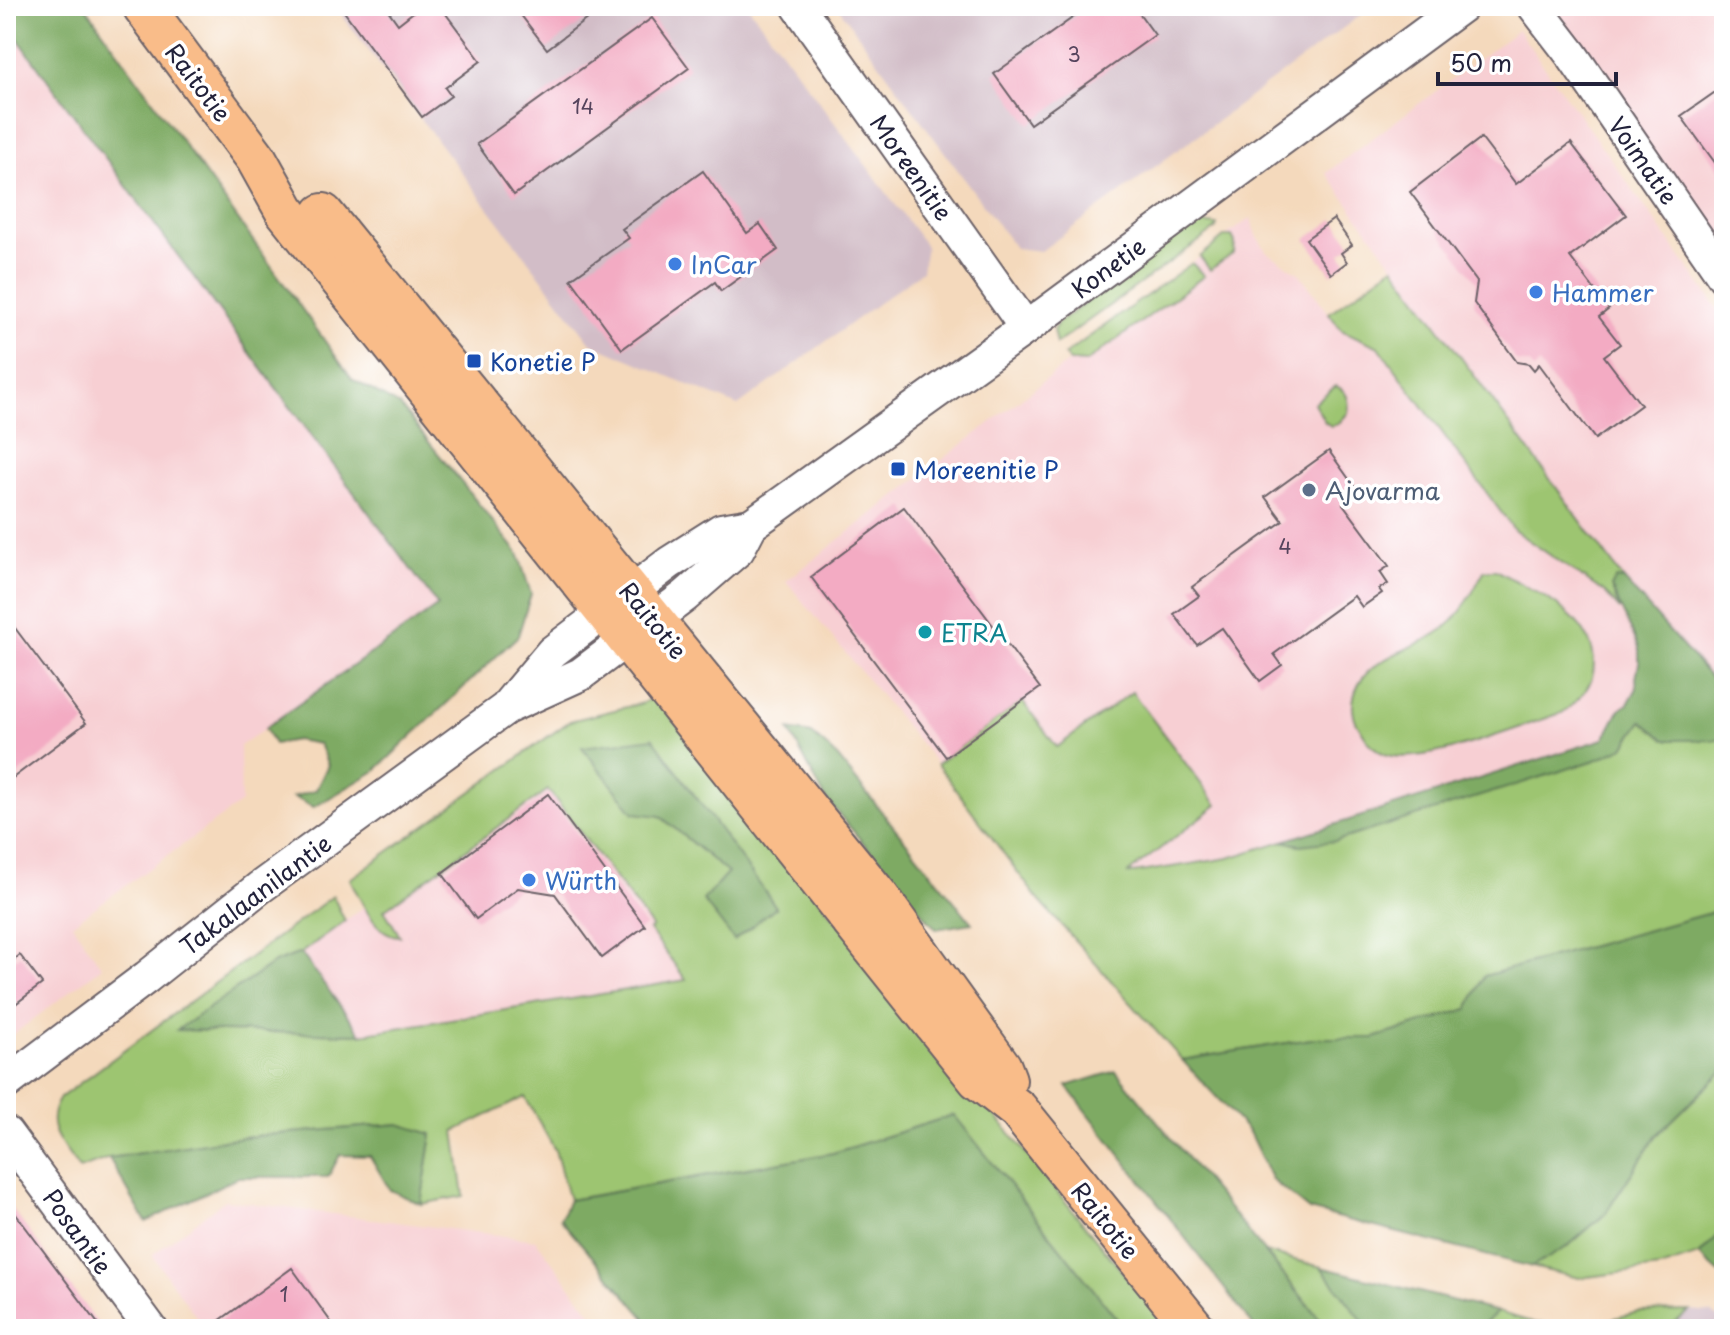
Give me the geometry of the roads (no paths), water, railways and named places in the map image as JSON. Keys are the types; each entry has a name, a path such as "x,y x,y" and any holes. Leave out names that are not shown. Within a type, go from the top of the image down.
{"main road":[{"name":"Raitotie","path":"143,6 256,158 310,197 978,1079 1018,1110 1195,1329"}],"street":[{"name":"Moreenitie","path":"798,6 1026,328"},
{"name":"Konetie","path":"628,615 685,596 738,550 751,525 1026,328 1462,6"},
{"name":"Voimatie","path":"1534,6 1571,54 1724,277"},
{"name":"Takalaanilantie","path":"6,1083 259,888 506,708 581,674 628,615"},
{"name":"Posantie","path":"6,1133 151,1329"}],"place":[{"name":"InCar","path":"675,264"},
{"name":"Hammer","path":"1536,292"},
{"name":"Konetie P","path":"474,361"},
{"name":"Moreenitie P","path":"898,469"},
{"name":"Ajovarma","path":"1309,490"},
{"name":"ETRA","path":"925,632"},
{"name":"Würth","path":"529,880"}]}
